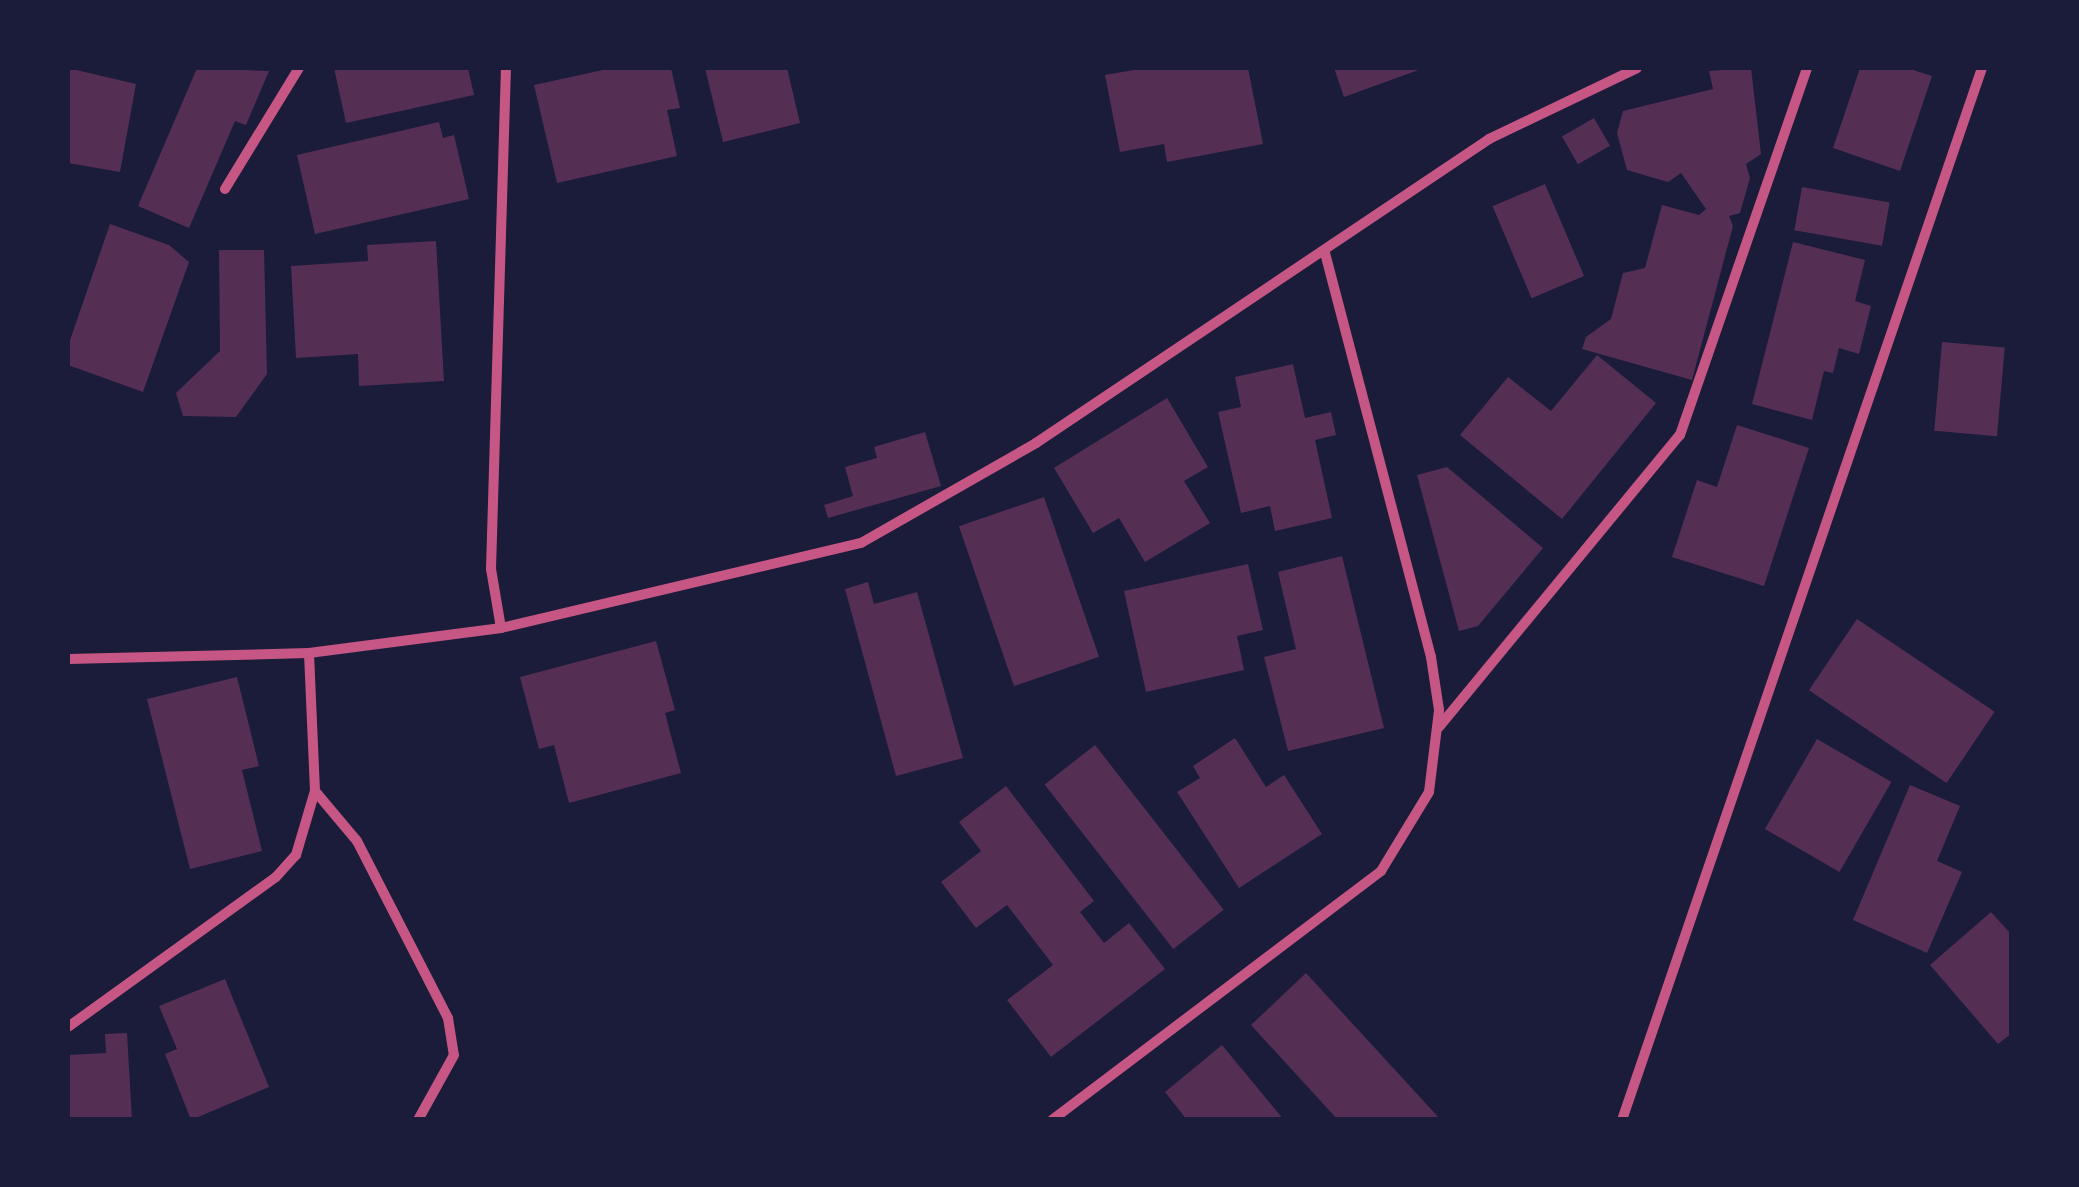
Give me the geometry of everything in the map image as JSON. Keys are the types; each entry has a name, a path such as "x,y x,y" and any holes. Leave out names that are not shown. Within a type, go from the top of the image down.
{"street":[{"path":"225,189 299,68"},
{"path":"500,628 491,568 506,68"},
{"path":"68,659 309,653 500,628 862,543 1036,444 1489,139 1636,68"},
{"path":"1438,727 1680,435 1807,68"},
{"path":"1622,1120 1982,68"},
{"path":"1052,1120 1381,870 1430,792 1438,727 1431,657 1325,252"},
{"path":"68,1027 276,877 296,855 315,791 309,653"},
{"path":"315,791 357,841 448,1018 454,1055 418,1120"}],"building":[{"path":"68,68 136,84 120,172 68,163"},
{"path":"197,68 269,71 246,125 235,121 189,228 138,206"},
{"path":"334,68 468,68 474,95 346,123"},
{"path":"612,68 671,68 680,108 667,110 677,156 557,183 534,85"},
{"path":"705,68 787,68 800,123 723,142"},
{"path":"1145,68 1248,68 1263,144 1167,162 1164,144 1120,152 1105,75"},
{"path":"1334,68 1424,68 1344,97"},
{"path":"1751,68 1761,154 1746,164 1750,178 1740,213 1729,216 1733,226 1692,380 1582,349 1586,337 1611,319 1623,273 1645,268 1662,205 1699,215 1706,209 1681,173 1668,182 1627,170 1617,133 1623,111 1713,89 1709,71"},
{"path":"1860,68 1907,68 1932,76 1900,171 1833,148"},
{"path":"1594,118 1610,146 1578,164 1562,136"},
{"path":"439,122 443,138 454,135 469,199 315,234 297,155"},
{"path":"1545,184 1584,276 1532,298 1493,206"},
{"path":"1802,187 1890,202 1882,246 1794,230"},
{"path":"110,224 169,245 189,262 143,392 68,365 68,346"},
{"path":"436,241 444,381 359,386 358,354 296,358 291,266 368,261 367,245"},
{"path":"1793,242 1865,260 1855,301 1871,306 1859,354 1839,348 1833,373 1824,371 1812,420 1752,404"},
{"path":"219,250 264,250 267,374 236,417 183,416 176,393 220,351"},
{"path":"1942,342 2005,347 1997,436 1934,431"},
{"path":"1597,355 1656,403 1562,519 1460,435 1508,377 1551,411"},
{"path":"1293,364 1305,418 1331,412 1336,435 1315,440 1332,518 1275,531 1270,506 1241,513 1218,412 1241,407 1235,377"},
{"path":"1167,398 1208,467 1184,481 1210,523 1145,562 1119,518 1093,533 1054,468"},
{"path":"1737,425 1809,448 1764,586 1672,557 1697,480 1717,487"},
{"path":"925,432 941,486 828,518 824,505 853,496 845,467 877,458 874,447"},
{"path":"1447,467 1543,548 1478,626 1459,631 1417,475"},
{"path":"1044,497 1099,657 1014,686 959,526"},
{"path":"1342,556 1384,728 1288,751 1264,657 1296,649 1278,572"},
{"path":"1248,564 1263,630 1237,636 1244,670 1146,692 1124,591"},
{"path":"868,582 874,604 917,592 963,758 896,776 845,589"},
{"path":"1857,619 1995,712 1947,783 1809,690"},
{"path":"656,641 675,710 665,713 681,773 569,803 554,745 539,749 520,677"},
{"path":"237,677 259,766 242,770 262,851 190,869 147,699"},
{"path":"1235,738 1266,787 1284,775 1322,834 1239,888 1177,792 1200,778 1193,766"},
{"path":"1817,739 1891,782 1839,872 1765,829"},
{"path":"1095,745 1224,910 1173,949 1045,784"},
{"path":"1910,785 1960,806 1937,861 1962,872 1927,953 1853,920"},
{"path":"1006,786 1094,901 1080,912 1104,943 1129,923 1165,969 1051,1057 1007,1000 1053,965 1007,905 976,928 941,882 981,851 959,822"},
{"path":"1991,912 2012,935 2012,1033 1998,1044 1930,965"},
{"path":"1306,973 1441,1120 1338,1120 1251,1025"},
{"path":"225,979 269,1087 191,1120 165,1054 177,1049 159,1006"},
{"path":"127,1033 132,1120 68,1120 68,1055 106,1053 105,1034"},
{"path":"1222,1045 1284,1120 1187,1120 1165,1092"}]}
